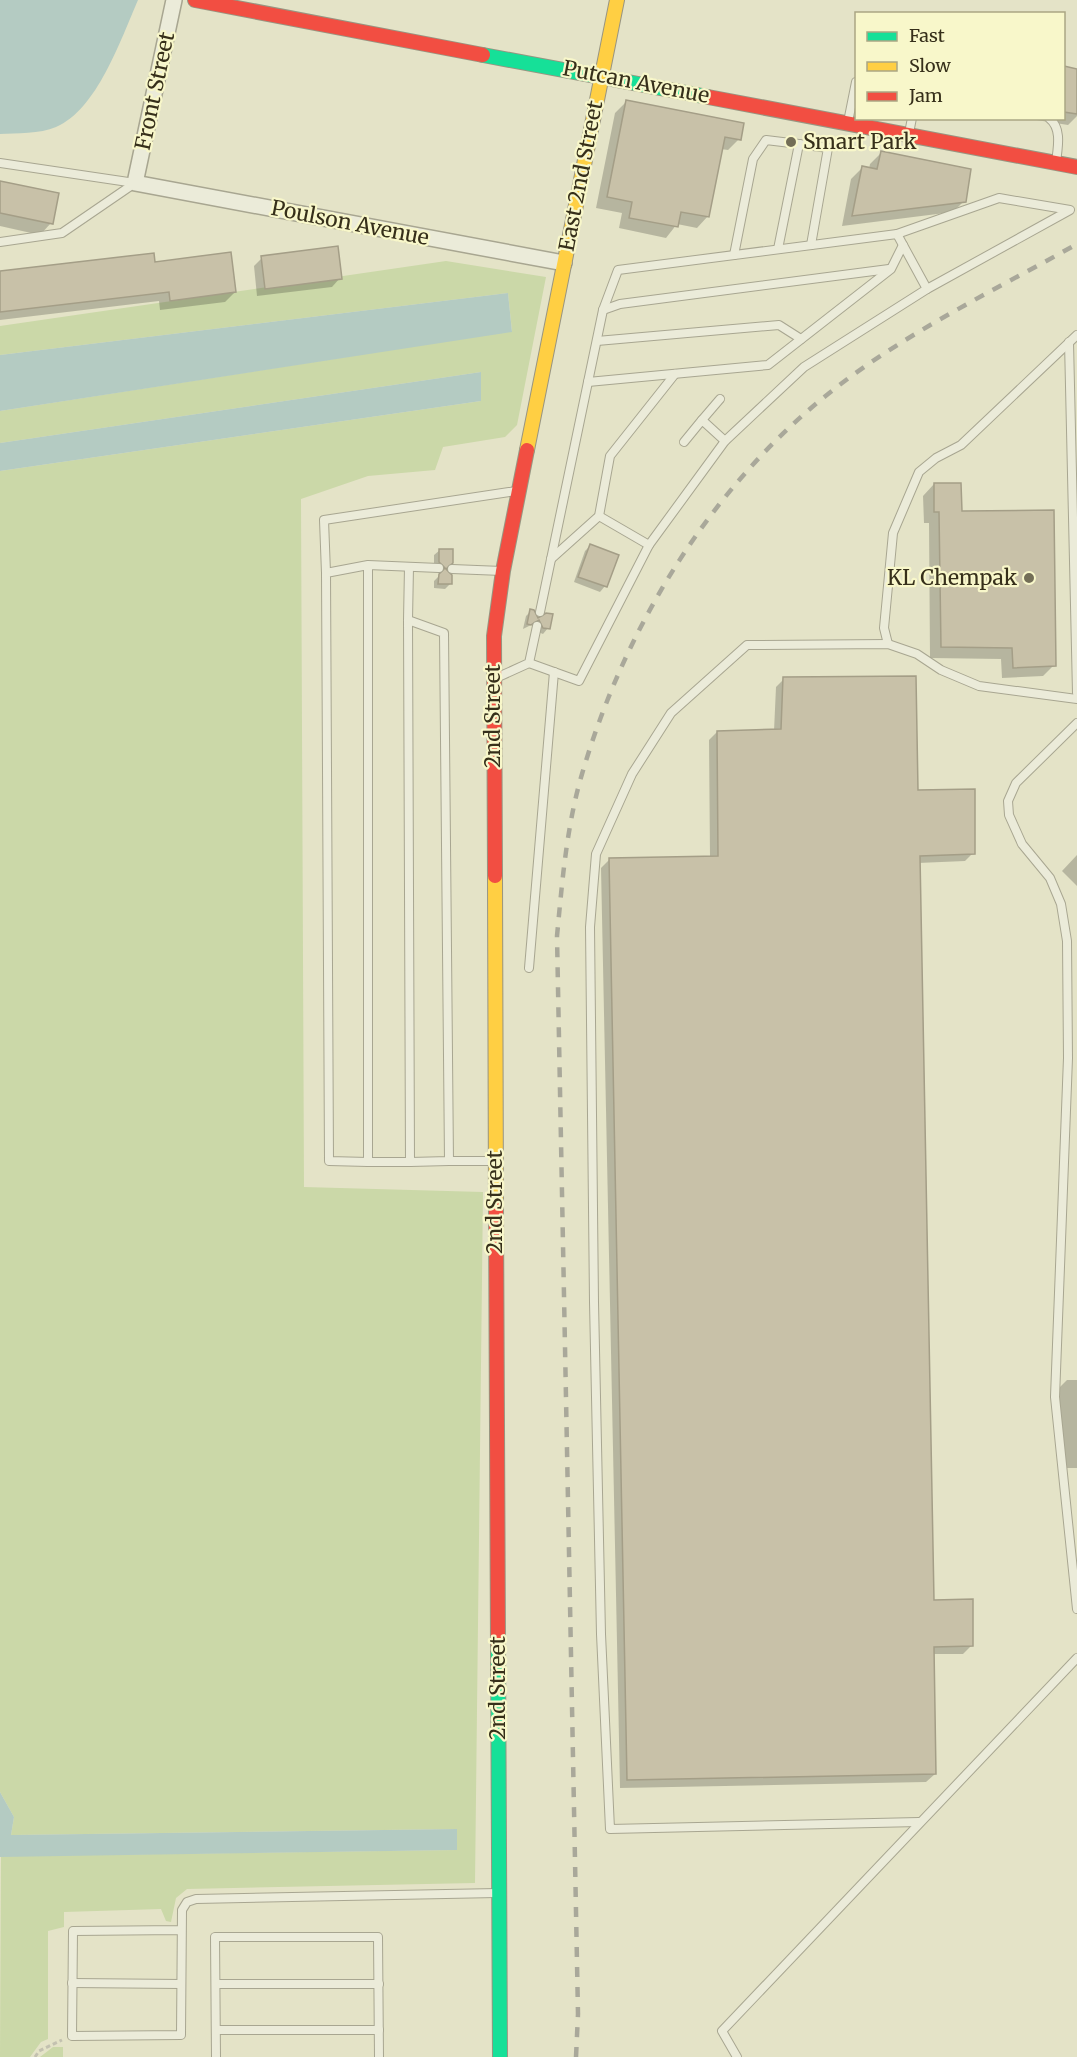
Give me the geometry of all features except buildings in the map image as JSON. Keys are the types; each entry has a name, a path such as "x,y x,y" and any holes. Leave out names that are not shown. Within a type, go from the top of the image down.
{"street":[{"name":"Front Street","path":"135,183 174,0"},
{"name":"Putcan Avenue","path":"195,0 602,75 1077,167"},
{"name":"East 2nd Street","path":"545,353 617,0"},
{"name":"Poulson Avenue","path":"135,183 564,262"},
{"name":"2nd Street","path":"500,2057 492,680 494,636 503,571 545,353"}],"lane":[{"path":"848,123 855,87"},
{"path":"909,135 912,120"},
{"path":"1051,120 1058,133 1056,163"},
{"path":"734,255 753,159 766,140 828,148 811,245"},
{"path":"778,249 799,144"},
{"path":"0,163 135,183"},
{"path":"0,242 62,233 135,183"},
{"path":"492,680 529,663 579,681 649,545 725,441 804,367 927,289 1070,210 999,198 897,234 618,270 603,310 540,612"},
{"path":"897,234 927,289"},
{"path":"588,382 768,365 891,269 903,244"},
{"path":"603,310 621,304 891,269"},
{"path":"597,341 779,325 801,339"},
{"path":"888,644 884,628 892,533 919,472 936,458 961,445 1077,335"},
{"path":"1069,342 1076,570 1077,693"},
{"path":"551,560 599,516 610,456 675,374"},
{"path":"684,442 720,399"},
{"path":"702,420 725,441"},
{"path":"495,1161 329,1161 324,520 519,491"},
{"path":"599,516 649,545"},
{"path":"326,573 368,565 439,568"},
{"path":"368,565 368,1162"},
{"path":"409,567 410,1162"},
{"path":"452,569 503,571"},
{"path":"408,620 444,633 449,1161"},
{"path":"529,663 537,626"},
{"path":"919,1822 610,1829 602,1634 590,927 596,854 632,774 671,713 747,645 888,644 917,654 941,670 979,686 1077,699"},
{"path":"530,968 554,672"},
{"path":"1077,723 1016,783 1008,801 1009,816 1022,844 1050,878 1061,903 1067,941 1068,1058 1055,1397 1077,1608"},
{"path":"737,2057 722,2031 1077,1658"},
{"path":"181,1930 73,1931 72,2036 181,2035 181,1930 182,1910 187,1902 196,1899 499,1893"},
{"path":"216,2057 215,1938 378,1937 379,2057"},
{"path":"72,1983 181,1984"},
{"path":"216,1984 379,1984"},
{"path":"216,2030 379,2030"}],"path":[{"path":"35,2057 39,2050 72,2036"}],"green space":[{"path":"446,261 546,277 517,425 505,437 443,447 435,470 368,476 301,499 304,1187 483,1192 475,1883 187,1889 176,1898 171,1922 166,1921 161,1909 64,1912 64,1927 48,1931 48,2039 41,2042 30,2057 0,2057 1,1856 457,1850 457,1829 11,1835 14,1817 0,1792 0,471 481,401 481,372 0,443 0,411 512,331 508,293 0,355 0,326"},
{"path":"53,2047 63,2047 63,2057 40,2057"}],"shaded area":[{"path":"0,0 138,0 106,72 95,90 71,118 56,127 35,132 0,134"},
{"path":"508,293 512,332 0,411 0,355"},
{"path":"481,372 481,401 0,471 0,443"},
{"path":"0,1792 14,1817 11,1835 457,1829 457,1850 0,1857"}],"railway":[{"path":"576,2057 578,2014 557,936 568,839 580,781 598,725 620,671 646,617 676,566 710,517 747,471 788,429 861,369 952,312 1077,244"}],"traffic: fast":[{"path":"483,55 708,97"},
{"path":"498,1644 500,2057"}],"traffic: slow":[{"path":"527,450 617,0"},
{"path":"495,876 496,1209"}],"traffic: jam":[{"path":"195,0 483,55"},
{"path":"708,97 1077,167"},
{"path":"495,876 494,636 503,571 527,450"},
{"path":"496,1209 498,1644"}],"place":[{"name":"Smart Park","path":"791,142"},
{"name":"KL Chempak","path":"1029,578"}]}
